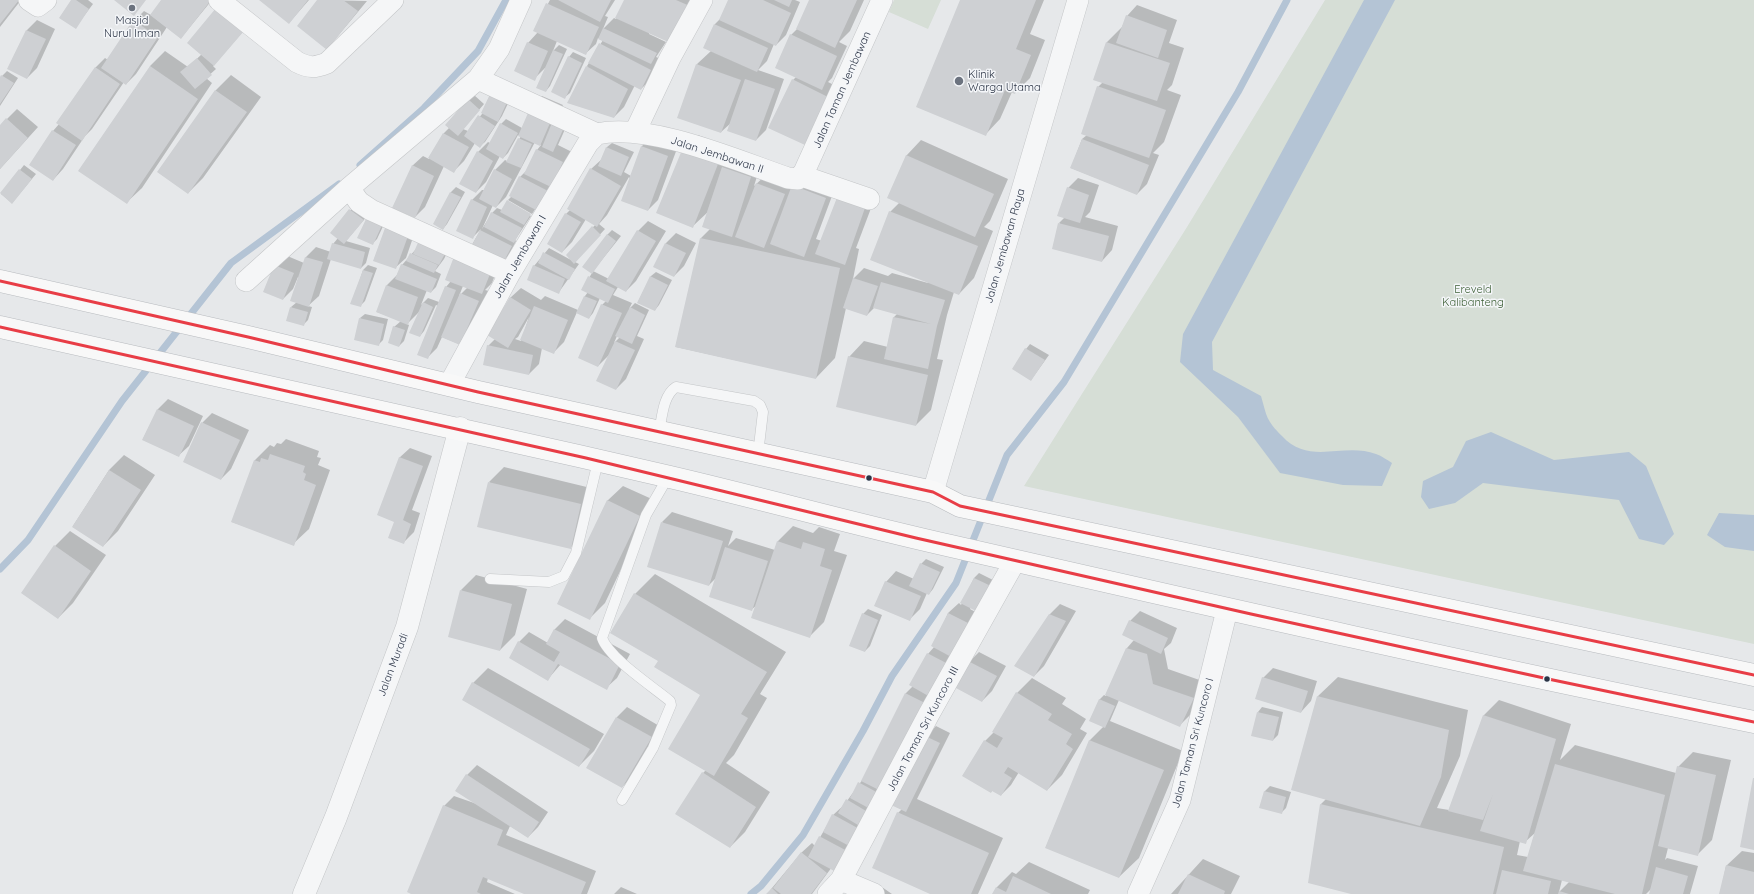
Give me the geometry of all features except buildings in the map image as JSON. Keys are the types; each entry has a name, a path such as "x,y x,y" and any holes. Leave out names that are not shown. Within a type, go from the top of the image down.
{"highway":[{"path":"3,280 136,313 659,432 933,492 960,506 1002,516 1754,675"},
{"path":"0,327 212,375 460,428 668,476 949,546 985,553 1227,610 1552,682 1754,722"}],"street":[{"path":"29,0 38,6 46,0"},
{"path":"219,0 297,62 306,67 316,67 327,63 392,0"},
{"path":"246,281 349,188 478,79 499,49 521,0"},
{"path":"478,79 597,134 635,132 670,58 702,0"},
{"name":"Jalan Taman Jembawan","path":"800,177 882,0"},
{"name":"Jalan Jembawan Raya","path":"933,492 1078,0"},
{"name":"Jalan Jembawan II","path":"635,132 651,134 788,178 800,177 869,199"},
{"name":"Jalan Jembawan I","path":"449,384 510,273 588,143 597,134"},
{"path":"349,188 359,202 371,210 510,273"},
{"name":"Jalan Muradi","path":"304,894 336,817 407,627 460,428"},
{"name":"Jalan Taman Sri Kuncoro III","path":"835,887 929,714 1015,561"},
{"name":"Jalan Taman Sri Kuncoro I","path":"1138,894 1180,800 1227,610"},
{"path":"835,887 874,894"}],"lane":[{"path":"659,432 667,395 676,387 754,402 760,405 762,412 758,454"},
{"path":"490,579 549,582 564,576 576,553 598,461"},
{"path":"622,800 653,748 671,705 670,701 605,646 602,638 646,515 668,476"}],"green space":[{"path":"894,0 941,0 928,29 889,12"},
{"name":"Ereveld Kalibanteng","path":"1325,0 1754,0 1754,644 1024,486 1187,227"}],"water":[{"path":"1364,0 1395,0 1212,342 1213,370 1261,396 1270,422 1292,445 1303,450 1315,452 1351,450 1364,451 1378,455 1392,463 1382,486 1343,485 1280,473 1238,417 1180,362 1183,334"},
{"path":"1491,432 1554,460 1629,452 1646,466 1674,534 1664,545 1639,539 1619,500 1483,483 1455,503 1429,509 1421,497 1423,481 1453,467 1466,441"},
{"path":"1719,513 1754,515 1754,551 1725,547 1707,535"}],"waterway":[{"path":"360,165 424,108 478,51 506,0"},
{"path":"751,894 761,886 803,835 863,731 892,676 956,583 1007,455 1064,382 1238,92 1287,0"},
{"path":"0,569 28,540 122,401 231,263 339,184"}],"transit line":[{"path":"0,281 248,337 478,392 933,492 960,506 1754,675"},
{"path":"0,327 586,458 916,538 1251,614 1754,722"}],"place":[{"name":"Masjid Nurul Iman","path":"132,8"},
{"name":"Klinik Warga Utama","path":"959,81"}]}
